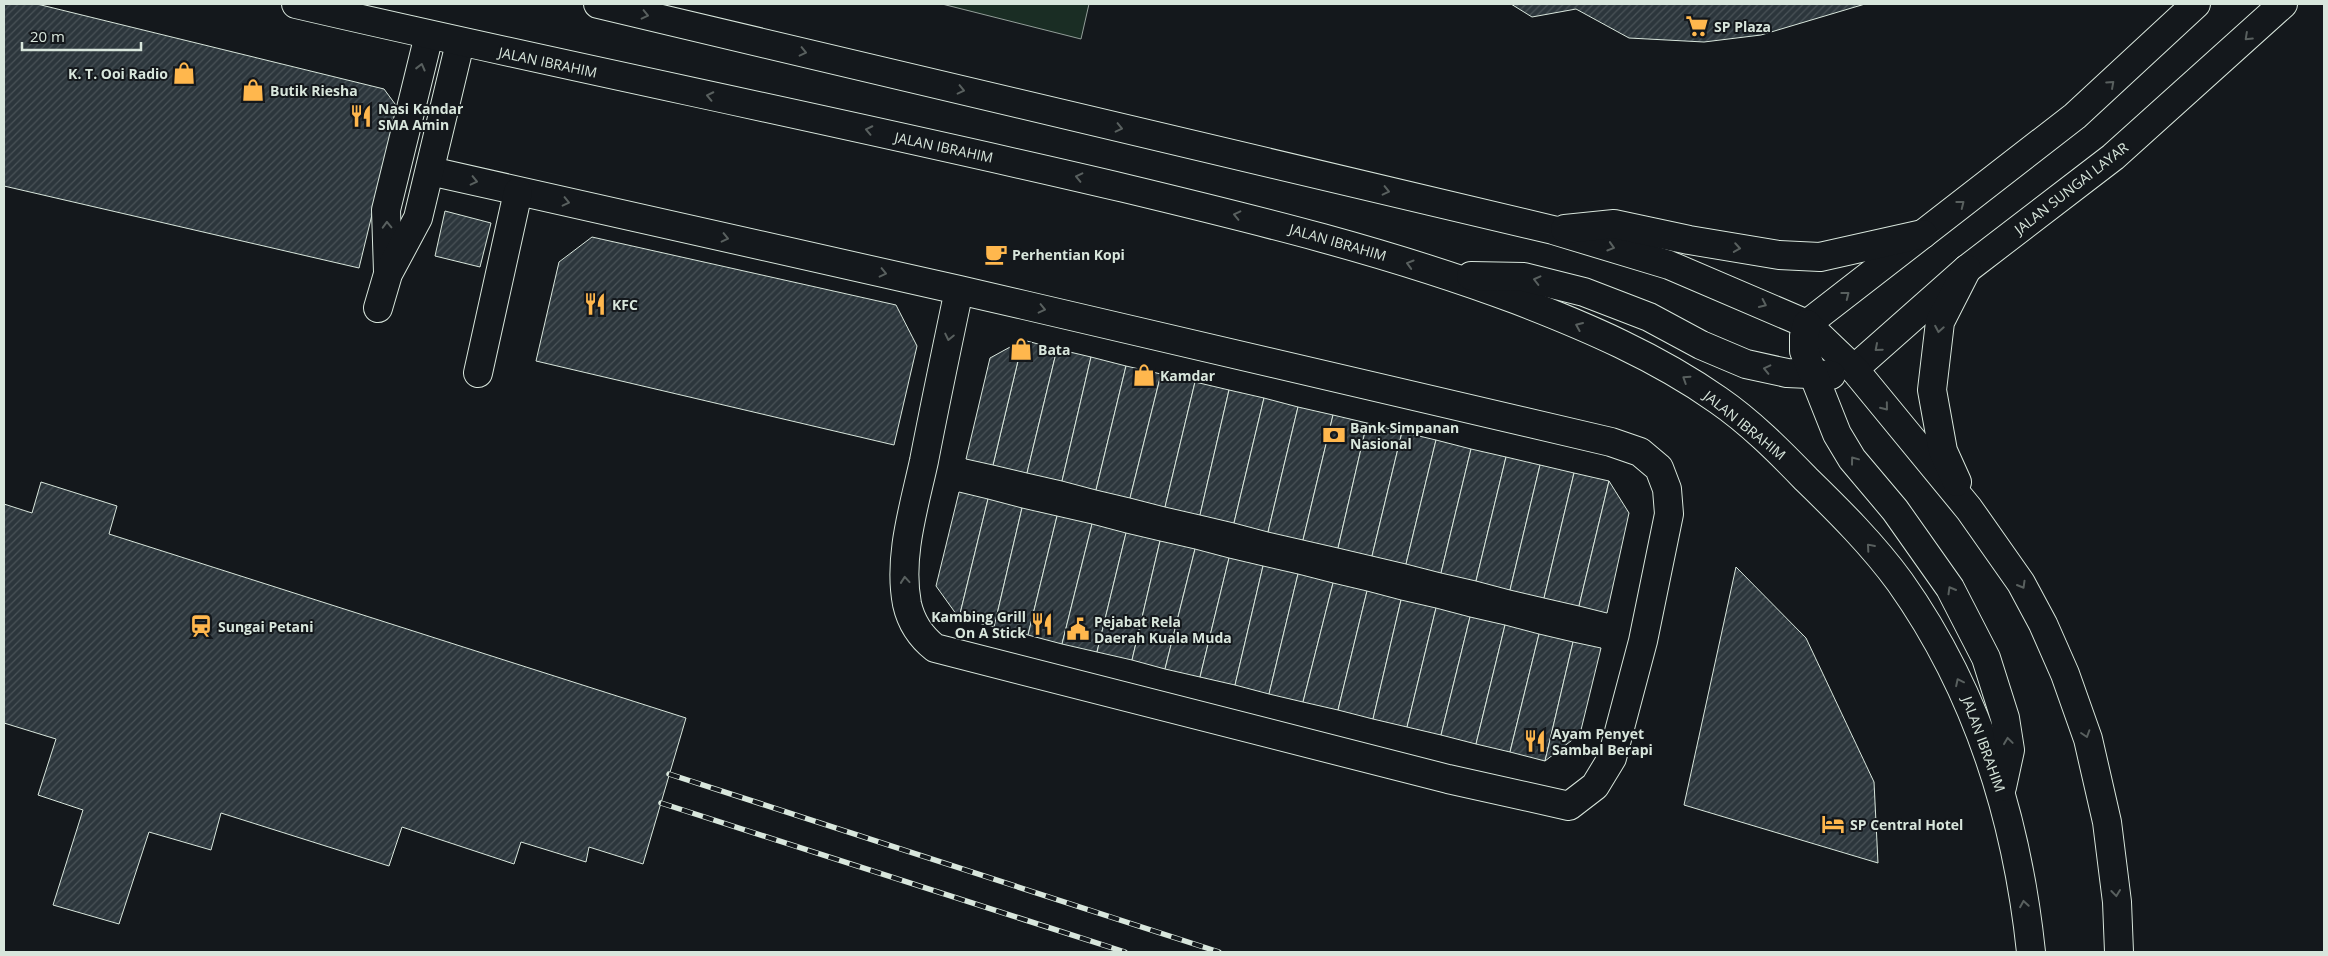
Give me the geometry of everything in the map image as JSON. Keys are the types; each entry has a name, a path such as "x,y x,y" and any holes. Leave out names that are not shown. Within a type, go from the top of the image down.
{"main road":[{"name":"JALAN IBRAHIM","path":"296,4 460,43 1030,166 1284,226 1452,276 1542,310 1624,345 1674,372 1722,402 1773,446 1838,510 1897,578 1928,624 1960,681 1985,739 2001,789 2018,867 2031,952"},
{"path":"598,4 1554,230 1669,265 1807,324 1854,369 1968,509 2021,583 2043,624 2065,674 2088,739 2107,822 2117,902 2119,952"},
{"path":"2001,789 2010,750 2005,718 1986,658 1950,588 1896,510 1852,459 1836,434 1815,375 1804,351 1804,336 1807,324 2075,116 2196,4"},
{"name":"JALAN SUNGAI LAYAR","path":"1854,369 1967,269 2113,157 2283,4"},
{"path":"388,274 386,210 429,35"},
{"path":"378,308 388,274 418,218 460,43"},
{"path":"430,171 959,290 1611,442 1640,452 1659,468 1667,489 1669,514 1643,641 1612,758 1595,786 1569,806 1448,779 935,648 924,640 916,627 907,605 904,570 918,484 959,290"},
{"path":"478,373 518,192"},
{"path":"1554,230 1614,224 1689,240 1779,255 1820,256 1923,234"},
{"path":"1967,269 1940,322 1932,390 1943,451 1968,509"},
{"path":"1452,276 1524,277 1584,292 1649,317 1701,345 1746,364 1787,373 1815,375 1838,375 1854,369"}],"green space":[{"path":"942,4 1089,4 1081,39"}],"building":[{"path":"4,4 37,4 384,89 398,108 359,268 4,186"},
{"name":"SP Plaza","path":"1511,4 1865,4 1761,35 1704,42 1629,38 1576,9 1532,17"},
{"path":"445,211 491,223 480,267 435,256"},
{"path":"592,237 896,305 917,346 894,445 536,361 559,262"},
{"path":"1023,340 1057,349 1027,473 993,465"},
{"path":"1023,340 993,465 966,459 990,358"},
{"path":"1057,349 1091,357 1062,481 1027,473"},
{"path":"1091,357 1126,366 1096,490 1062,481"},
{"path":"1126,366 1161,374 1130,498 1096,490"},
{"path":"1161,374 1195,382 1165,507 1130,498"},
{"path":"1195,382 1229,390 1200,515 1165,507"},
{"path":"1229,390 1264,398 1234,523 1200,515"},
{"path":"1264,398 1298,407 1268,532 1234,523"},
{"path":"1298,407 1333,415 1303,540 1268,532"},
{"path":"1333,415 1367,423 1338,548 1303,540"},
{"path":"1367,423 1402,432 1372,556 1338,548"},
{"path":"1402,432 1436,440 1406,564 1372,556"},
{"path":"1436,440 1471,449 1441,573 1406,564"},
{"path":"1471,449 1506,457 1476,581 1441,573"},
{"path":"1506,457 1540,465 1510,590 1476,581"},
{"path":"1540,465 1574,473 1544,598 1510,590"},
{"path":"1574,473 1609,481 1579,606 1544,598"},
{"path":"1609,481 1629,513 1607,613 1579,606"},
{"name":"Sungai Petani","path":"41,482 117,506 109,534 686,718 643,864 589,847 586,862 521,842 514,864 402,827 389,866 221,813 211,850 149,832 119,924 53,905 83,810 38,795 56,739 4,723 4,504 32,513"},
{"path":"959,492 988,499 959,618 936,586"},
{"path":"988,499 1022,508 994,627 959,618"},
{"path":"1022,508 1057,516 1028,635 994,627"},
{"path":"1057,516 1092,524 1062,644 1028,635"},
{"path":"1092,524 1126,533 1097,652 1062,644"},
{"path":"1126,533 1160,541 1132,660 1097,652"},
{"path":"1160,541 1195,549 1165,669 1132,660"},
{"path":"1195,549 1229,558 1200,677 1165,669"},
{"path":"1229,558 1263,566 1235,685 1200,677"},
{"path":"1263,566 1298,574 1269,694 1235,685"},
{"path":"1736,567 1806,638 1874,782 1878,863 1684,805"},
{"path":"1298,574 1333,583 1303,702 1269,694"},
{"path":"1333,583 1367,591 1338,710 1303,702"},
{"path":"1367,591 1401,600 1373,719 1338,710"},
{"path":"1401,600 1436,608 1407,727 1373,719"},
{"path":"1436,608 1470,617 1441,735 1407,727"},
{"path":"1470,617 1505,625 1476,744 1441,735"},
{"path":"1505,625 1539,634 1510,752 1476,744"},
{"path":"1539,634 1573,642 1545,761 1510,752"},
{"path":"1573,642 1601,648 1580,734 1545,761"}],"railway":[{"path":"669,774 1219,952"},
{"path":"661,803 1125,952"}],"place":[{"name":"SP Plaza","path":"1697,26"},
{"name":"K. T. Ooi Radio","path":"184,73"},
{"name":"Butik Riesha","path":"253,90"},
{"name":"Nasi Kandar SMA Amin","path":"361,116"},
{"name":"Perhentian Kopi","path":"996,254"},
{"name":"KFC","path":"595,304"},
{"name":"Bata","path":"1021,349"},
{"name":"Kamdar","path":"1144,375"},
{"name":"Bank Simpanan Nasional","path":"1334,435"},
{"name":"Kambing Grill On A Stick","path":"1042,624"},
{"name":"Sungai Petani","path":"201,626"},
{"name":"Pejabat Rela Daerah Kuala Muda","path":"1078,629"},
{"name":"Ayam Penyet Sambal Berapi","path":"1535,741"},
{"name":"SP Central Hotel","path":"1833,824"}]}
